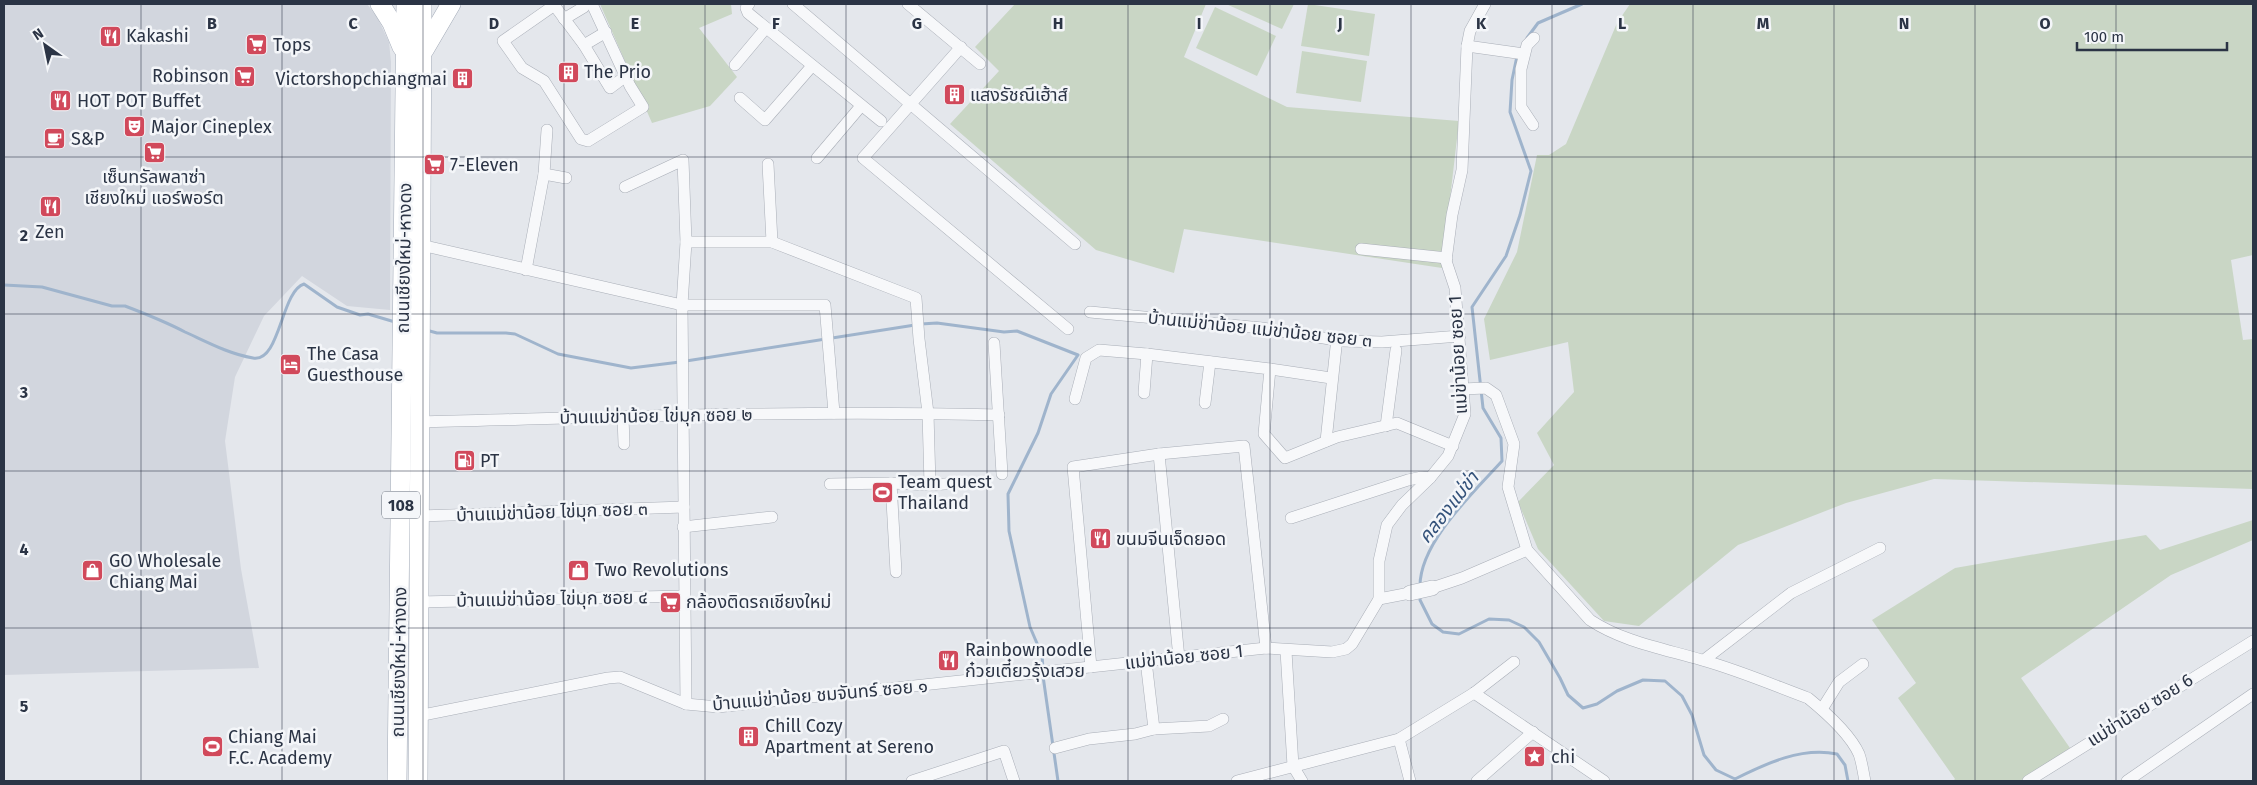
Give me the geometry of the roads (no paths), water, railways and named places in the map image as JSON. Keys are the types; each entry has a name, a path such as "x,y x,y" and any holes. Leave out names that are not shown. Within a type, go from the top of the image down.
{"main road":[{"path":"380,4 414,53 451,4"},
{"name":"ถนนเชียงใหม่-หางดง","path":"406,4 414,53 422,245 412,310"},
{"name":"ถนนเชียงใหม่-หางดง","path":"397,781 399,676 412,335 414,53 422,4"},
{"name":"ถนนเชียงใหม่-หางดง","path":"412,335 420,422 418,781"},
{"path":"399,676 418,676"}],"street":[{"path":"564,19 588,5 606,32 626,76 643,107 588,141 584,141 544,81 522,68 503,41 555,4 564,19 584,45 610,88 626,76"},
{"path":"749,4 747,12 881,121"},
{"path":"793,4 1076,244"},
{"path":"908,4 980,64"},
{"name":"แม่ข่าน้อย ซอย 1","path":"1050,672 1266,648 1286,651 1332,652 1346,650 1352,644 1378,599 1379,561 1387,525 1402,505 1430,478 1448,456 1465,414 1455,288 1447,258 1452,215 1462,170 1467,46 1470,31 1485,4"},
{"path":"736,65 766,28"},
{"path":"584,45 606,32"},
{"path":"1519,54 1534,38"},
{"path":"1467,46 1519,54"},
{"path":"961,48 863,158 1068,329"},
{"path":"1519,54 1521,107 1534,125"},
{"path":"740,98 765,120 812,66"},
{"path":"817,158 861,106"},
{"path":"526,270 544,174 547,130"},
{"path":"625,187 684,160 686,242 682,305 686,704"},
{"path":"768,164 772,242"},
{"path":"544,174 566,178"},
{"path":"686,242 772,242 916,298 928,413 930,485"},
{"path":"422,245 682,305 825,305 834,413"},
{"path":"1361,249 1447,258"},
{"name":"บ้านแม่ข่าน้อย แม่ข่าน้อย ซอย ๓","path":"1090,312 1262,328 1342,341 1382,342 1460,336"},
{"path":"994,344 1002,474"},
{"path":"1326,441 1331,378 1336,347"},
{"path":"1075,398 1086,358 1099,350 1147,354 1331,378"},
{"path":"1386,426 1396,350"},
{"path":"1144,393 1147,354"},
{"path":"1205,403 1210,362"},
{"path":"1270,369 1264,434 1285,458 1326,441 1396,423 1453,446"},
{"path":"1462,389 1486,388 1496,395 1514,444 1508,487 1527,550 1590,620 1602,628 1659,649 1704,660 1808,698 1822,709 1853,744 1859,755 1865,781"},
{"name":"บ้านแม่ข่าน้อย ไข่มุก ซอย ๒","path":"420,422 892,412 999,416"},
{"path":"623,417 624,444"},
{"path":"1091,667 1073,467 1159,454 1244,446 1266,648"},
{"path":"1159,454 1179,658"},
{"path":"1291,518 1408,480 1422,477 1430,478"},
{"path":"830,484 891,483 930,485 959,483"},
{"path":"891,483 896,572"},
{"name":"บ้านแม่ข่าน้อย ไข่มุก ซอย ๓","path":"420,516 684,507"},
{"path":"683,527 772,517"},
{"path":"1704,660 1791,593 1880,548"},
{"path":"1378,599 1432,588 1462,578 1527,550"},
{"name":"บ้านแม่ข่าน้อย ไข่มุก ซอย ๔","path":"419,602 684,596"},
{"name":"แม่ข่าน้อย ซอย 6","path":"2028,781 2253,641"},
{"path":"1286,651 1293,766 1302,781"},
{"path":"1146,661 1154,729"},
{"path":"1237,781 1399,739 1474,693 1514,662"},
{"path":"1822,709 1839,682 1863,664"},
{"name":"บ้านแม่ข่าน้อย ชมจันทร์ ซอย ๑","path":"418,716 620,677 686,704 718,708 1050,672"},
{"path":"1474,693 1604,781"},
{"path":"2127,781 2253,694"},
{"path":"1055,748 1089,738 1134,734 1154,729 1202,727 1216,724 1223,719"},
{"path":"1477,781 1534,732"},
{"path":"1399,739 1410,781"},
{"path":"912,781 1004,751 1014,781"},
{"path":"1582,781 1591,772"}],"waterway":[{"name":"คลองแม่ข่า","path":"1527,38 1538,23 1582,4"},
{"name":"คลองแม่ข่า","path":"1420,586 1422,569 1439,535 1450,519 1502,461 1501,438 1483,408 1472,307 1506,256 1520,215 1531,171 1510,112 1512,80 1517,56"},
{"path":"4,285 42,287 112,306 125,306 235,354 253,358 262,357 269,350 290,299 296,289 304,284 337,307 360,315 368,314 395,322"},
{"path":"921,324 937,323 1004,332 1017,331 1078,355 1051,394 1038,433 1008,494 1009,531 1030,627 1042,655 1043,669"},
{"path":"686,361 915,325"},
{"path":"426,330 437,333 515,334 558,354 631,368 680,362"},
{"name":"คลองแม่ข่า","path":"1420,594 1420,600 1432,624 1443,632 1459,634 1489,619 1509,620 1524,627 1539,642 1568,695 1583,708 1597,704 1617,691 1643,680 1665,681 1682,696 1692,715 1704,755 1716,770 1735,779 1759,767 1784,758 1824,752 1837,754 1845,765 1848,781"},
{"path":"1043,676 1058,781"}],"place":[{"name":"Kakashi","path":"110,36"},
{"name":"Tops","path":"257,45"},
{"name":"The Prio","path":"568,72"},
{"name":"Robinson","path":"245,76"},
{"name":"Victorshopchiangmai","path":"463,79"},
{"name":"แสงรัชณีเฮ้าส์","path":"954,95"},
{"name":"HOT POT Buffet","path":"61,101"},
{"name":"Major Cineplex","path":"135,127"},
{"name":"S&P","path":"55,139"},
{"name":"เซ็นทรัลพลาซ่า เชียงใหม่ แอร์พอร์ต","path":"154,152"},
{"name":"7-Eleven","path":"434,165"},
{"name":"Zen","path":"50,207"},
{"name":"The Casa Guesthouse","path":"291,364"},
{"name":"PT","path":"464,461"},
{"name":"Team quest Thailand","path":"882,492"},
{"name":"ขนมจีนเจ็ดยอด","path":"1100,539"},
{"name":"Two Revolutions","path":"579,570"},
{"name":"GO Wholesale Chiang Mai","path":"93,571"},
{"name":"กล้องติดรถเชียงใหม่","path":"670,602"},
{"name":"Rainbownoodle ก๋วยเตี๋ยวรุ้งเสวย","path":"949,660"},
{"name":"Chill Cozy Apartment at Sereno","path":"749,736"},
{"name":"Chiang Mai F.C. Academy","path":"212,747"},
{"name":"chi","path":"1535,757"}]}
